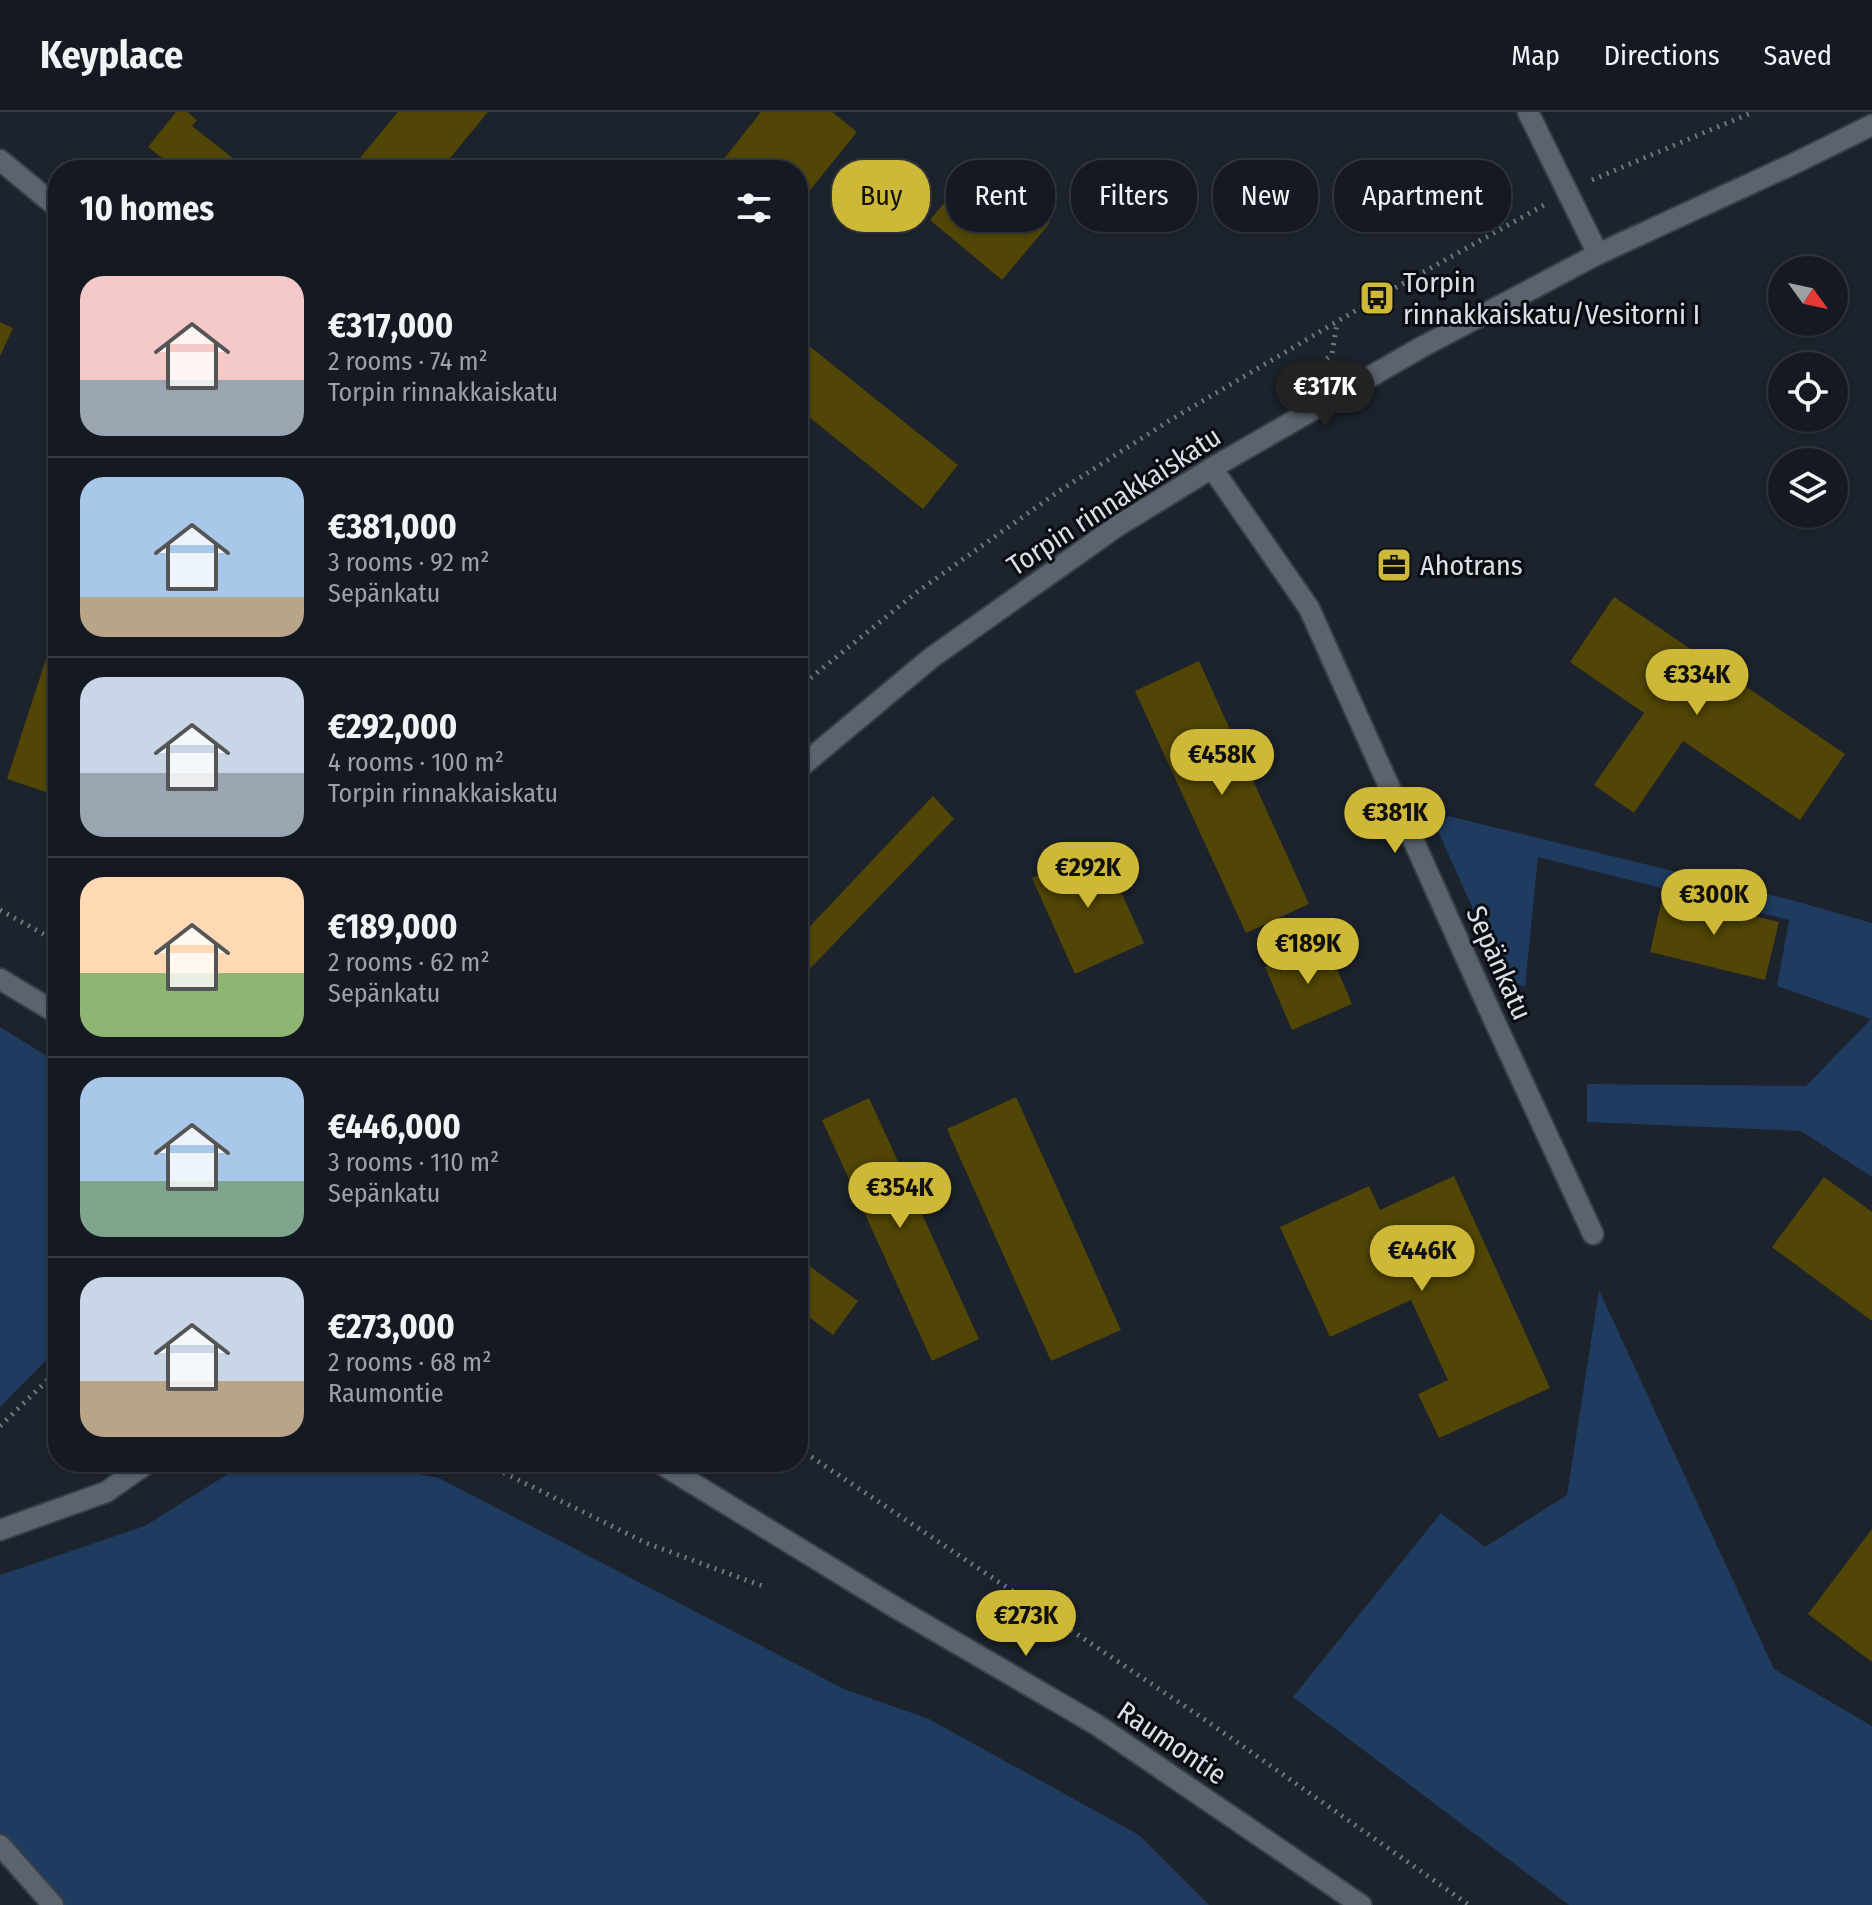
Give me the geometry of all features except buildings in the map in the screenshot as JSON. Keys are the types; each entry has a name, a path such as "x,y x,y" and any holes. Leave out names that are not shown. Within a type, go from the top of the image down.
{"street":[{"path":"1528,112 1598,254"},
{"name":"Torpin rinnakkaiskatu","path":"808,761 931,658 1116,527 1212,468 1420,348 1598,254 1872,125"},
{"path":"0,160 48,200"},
{"name":"Sepänkatu","path":"1212,468 1309,608 1593,1234"},
{"path":"0,979 48,1008"},
{"path":"0,1530 106,1492 135,1472"},
{"name":"Raumontie","path":"674,1472 893,1606 1097,1725 1361,1905"},
{"path":"0,1845 53,1905"}],"path":[{"path":"808,680 917,592 1059,491 1172,419 1566,192 1753,112"},
{"path":"1303,380 1332,354 1337,322"},
{"path":"0,910 48,936"},
{"path":"0,1426 48,1380"},
{"path":"808,1455 1201,1717 1469,1905"},
{"path":"502,1472 646,1543 765,1587"}],"shaded area":[{"path":"1448,816 1795,901 1872,923 1872,1177 1801,1131 1587,1122 1587,1084 1806,1086 1871,1019 1777,986 1789,920 1538,857 1525,987 1505,980 1438,831"},
{"path":"0,1027 48,1057 48,1358 0,1407"},
{"path":"1599,1290 1774,1669 1872,1726 1872,1905 1569,1905 1293,1697 1441,1513 1485,1547 1567,1495"},
{"path":"231,1472 405,1472 439,1478 844,1689 929,1719 1139,1835 1209,1905 64,1905 0,1832 0,1575 145,1526"}],"place":[{"name":"Torpin rinnakkaiskatu/Vesitorni I","path":"1377,298"},
{"name":"Ahotrans","path":"1394,565"}]}
